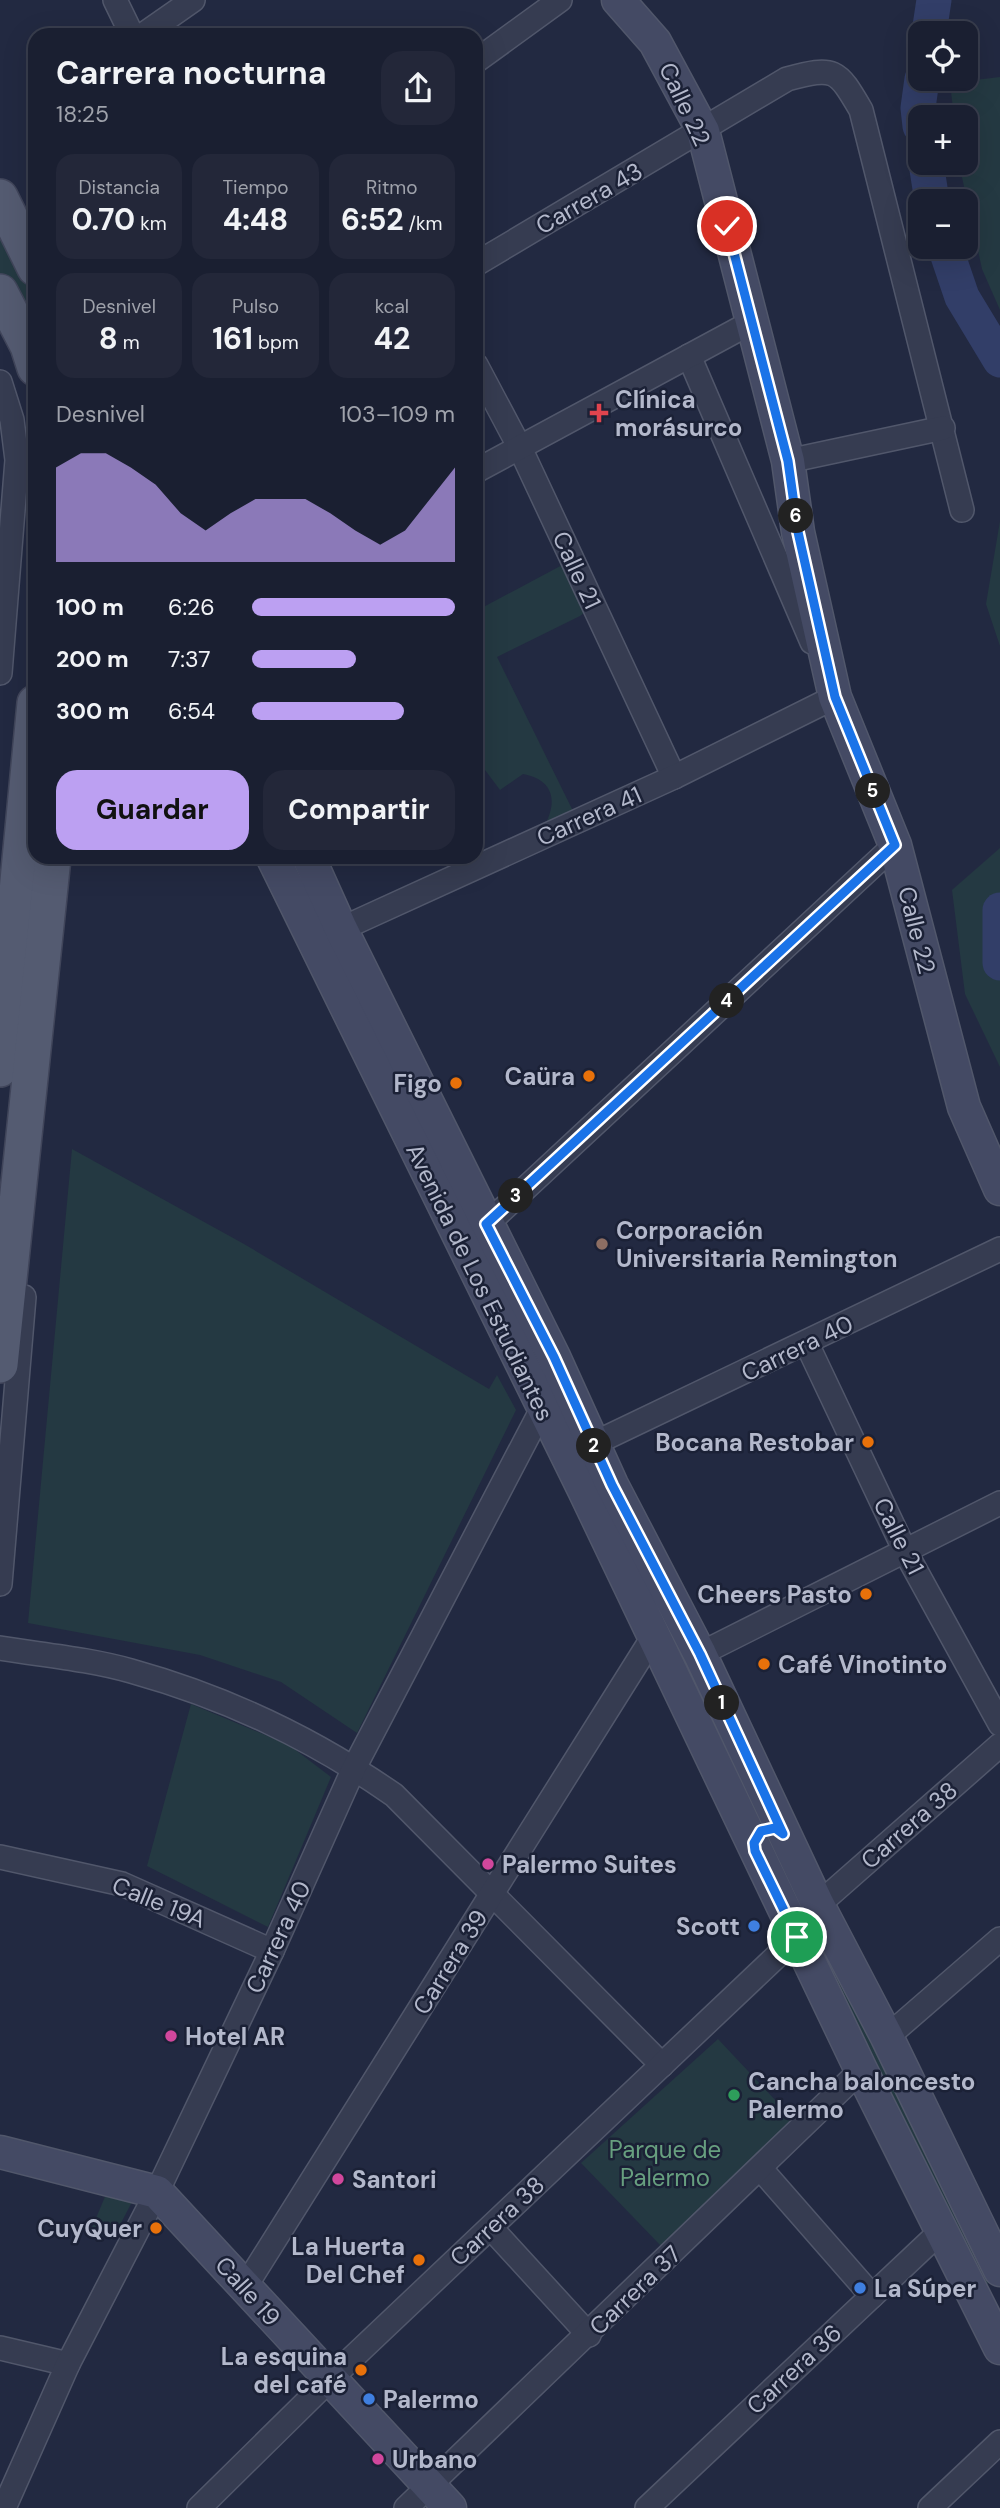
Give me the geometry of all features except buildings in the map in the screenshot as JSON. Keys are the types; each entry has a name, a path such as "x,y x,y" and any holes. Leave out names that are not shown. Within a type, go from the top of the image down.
{"main road":[{"name":"Calle 22","path":"618,0 655,42 703,131 788,461 798,532 835,697 895,845 964,1107 1000,1189"},
{"path":"0,197 28,254"},
{"path":"0,292 28,346"},
{"path":"0,1069 10,864 28,748"},
{"path":"0,1365 18,1272 52,864"},
{"name":"Avenida de Los Estudiantes","path":"276,864 861,2070 1000,2348"},
{"name":"Avenida de Los Estudiantes","path":"312,864 341,929 554,1357 593,1444 700,1654 783,1834 887,2037 1000,2270"},
{"path":"755,1851 754,1843 761,1831 775,1828 783,1834"},
{"path":"0,2152 157,2192"},
{"name":"Calle 19","path":"157,2192 328,2380 440,2497"},
{"path":"970,2287 983,2299 1000,2298"}],"street":[{"path":"115,0 129,28"},
{"path":"153,28 193,0"},
{"path":"483,56 560,0"},
{"name":"Carrera 43","path":"483,260 787,79 828,72 842,79 861,110 962,510"},
{"path":"483,467 752,322"},
{"path":"689,356 835,697"},
{"name":"Calle 21","path":"483,378 520,448 674,777"},
{"path":"0,382 12,420 17,460 0,673"},
{"path":"788,461 943,428"},
{"name":"Carrera 41","path":"341,929 674,777 835,697"},
{"path":"486,1224 895,845"},
{"path":"0,1584 18,1272 65,864"},
{"name":"Carrera 40","path":"593,1444 807,1344 1000,1249"},
{"name":"Calle 21","path":"807,1344 906,1553 1000,1724"},
{"name":"Carrera 40","path":"4,2508 68,2364 157,2192 272,1951 354,1768 542,1409"},
{"path":"700,1654 906,1553 1000,1503"},
{"name":"Carrera 39","path":"245,2287 653,1637"},
{"path":"0,1648 129,1670 202,1694 283,1726 354,1768 394,1796 662,2065"},
{"name":"Carrera 38","path":"818,1905 1000,1745"},
{"name":"Calle 19A","path":"0,1857 122,1884 272,1951"},
{"name":"Carrera 38","path":"199,2508 328,2380 797,1937"},
{"path":"887,2037 1000,1939"},
{"name":"Carrera 37","path":"406,2508 440,2497 589,2335 861,2070"},
{"path":"760,2168 872,2296"},
{"path":"491,2228 589,2335"},
{"name":"Carrera 36","path":"647,2508 941,2231"},
{"path":"0,2348 68,2364"},
{"path":"930,2508 1000,2442"}],"green space":[{"path":"1000,77 1000,310 982,269 978,251 978,189 965,189 962,175 978,175 978,105 953,105 951,91 978,91 978,80"},
{"path":"0,223 28,281 28,326 0,276"},
{"path":"1000,521 1000,646 986,604"},
{"path":"566,563 590,608 580,616 497,657 573,811 544,827 552,800 547,787 541,781 523,774 500,790 483,767 483,607"},
{"path":"1000,848 1000,1067 965,994 952,890"},
{"path":"72,1149 244,1244 489,1389 497,1375 516,1410 357,1733 281,1682 200,1655 28,1623"},
{"path":"191,1704 289,1745 331,1777 268,1927 147,1866"},
{"path":"808,1871 1000,2278 984,2285 790,1883"},
{"name":"Parque de Palermo","path":"718,2039 793,2119 662,2247 581,2163"},
{"path":"107,2192 132,2202 112,2240 91,2230"}],"waterway":[{"path":"931,21 934,0"},
{"path":"918,105 920,91"},
{"path":"928,175 930,189"},
{"path":"949,259 962,297 1000,360"},
{"path":"1000,910 1000,963"}],"place":[{"name":"Clínica morásurco","path":"599,413"},
{"name":"Caüra","path":"589,1076"},
{"name":"Figo","path":"456,1083"},
{"name":"Corporación Universitaria Remington","path":"602,1244"},
{"name":"Bocana Restobar","path":"868,1442"},
{"name":"Cheers Pasto","path":"866,1594"},
{"name":"Café Vinotinto","path":"764,1664"},
{"name":"Palermo Suites","path":"488,1864"},
{"name":"Scott","path":"754,1926"},
{"name":"Hotel AR","path":"171,2036"},
{"name":"Cancha baloncesto Palermo","path":"734,2095"},
{"name":"Santori","path":"338,2179"},
{"name":"CuyQuer","path":"156,2228"},
{"name":"La Huerta Del Chef","path":"419,2260"},
{"name":"La Súper","path":"860,2288"},
{"name":"La esquina del café","path":"361,2370"},
{"name":"Palermo","path":"369,2399"},
{"name":"Urbano","path":"378,2459"}],"route":[{"path":"727,226 788,461 798,532 835,697 895,845 486,1224 554,1357 612,1485 700,1654 783,1834 775,1828 761,1831 754,1843 755,1851 797,1937"}]}
